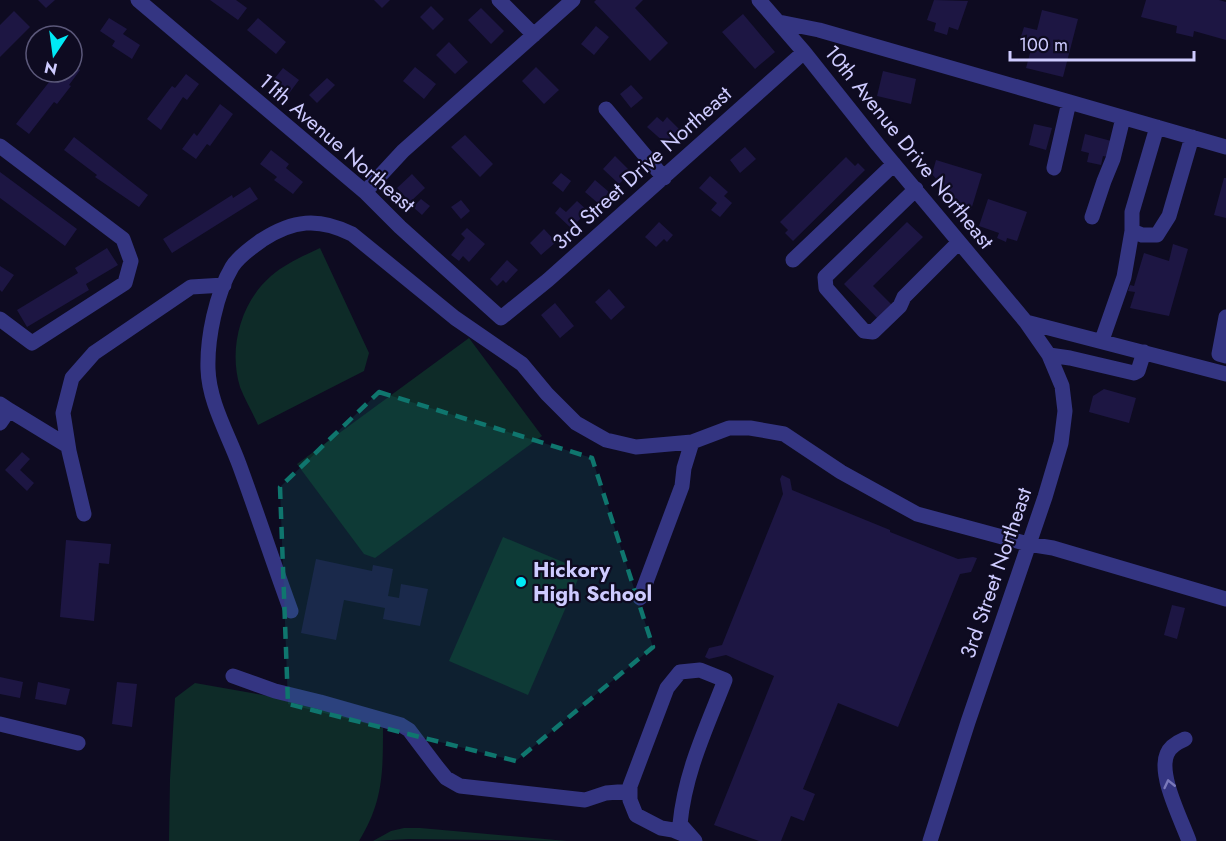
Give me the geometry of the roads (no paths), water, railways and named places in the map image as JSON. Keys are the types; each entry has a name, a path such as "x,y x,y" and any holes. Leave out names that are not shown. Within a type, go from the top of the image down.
{"street":[{"name":"11th Avenue Northeast","path":"138,0 300,135 501,318 506,314"},
{"path":"499,0 534,35"},
{"path":"365,192 403,151 573,0"},
{"name":"10th Avenue Drive Northeast","path":"759,0 1026,321"},
{"path":"779,22 819,30 1226,147"},
{"name":"3rd Street Drive Northeast","path":"506,314 548,280 804,52"},
{"path":"1054,168 1069,102"},
{"path":"606,109 664,178"},
{"path":"1092,217 1113,159 1123,118"},
{"path":"1102,340 1124,277 1132,231 1132,213 1157,127"},
{"path":"1132,231 1142,236 1157,235 1169,216 1192,137"},
{"path":"0,146 123,239 131,261 125,283 32,343 0,319"},
{"path":"793,260 894,164"},
{"path":"916,189 825,277 825,288 864,331 873,332 900,306 903,297 959,242"},
{"path":"291,610 212,394 208,369 210,341 220,292 233,265 253,246 277,230 314,221 334,225 352,234 455,318 522,364 547,394 576,423 606,440 636,447 692,442 729,428 750,428 784,434 841,472 917,514 1029,544 1053,548 1226,599"},
{"path":"84,514 68,446 63,413 72,378 94,353 191,287 224,285"},
{"path":"1226,317 1219,354 1226,356"},
{"path":"1026,321 1226,374"},
{"name":"3rd Street Northeast","path":"930,841 1061,443 1064,424 1062,386 1049,355 1026,321"},
{"path":"1049,355 1134,373 1138,371 1144,352"},
{"path":"4,413 68,446"},
{"path":"640,598 682,486 684,468 692,442"},
{"path":"700,670 725,681 691,763 682,799 680,824 694,840 673,830 661,828 636,815 630,800 630,786 667,688 680,672 700,670"},
{"path":"233,676 275,691 401,725 409,729 446,778 460,786 585,800 606,793 630,791"},
{"path":"0,724 78,743"},
{"path":"1185,739 1167,751 1165,762 1169,787 1189,841"}],"place":[{"name":"Hickory High School","path":"521,582"}]}
